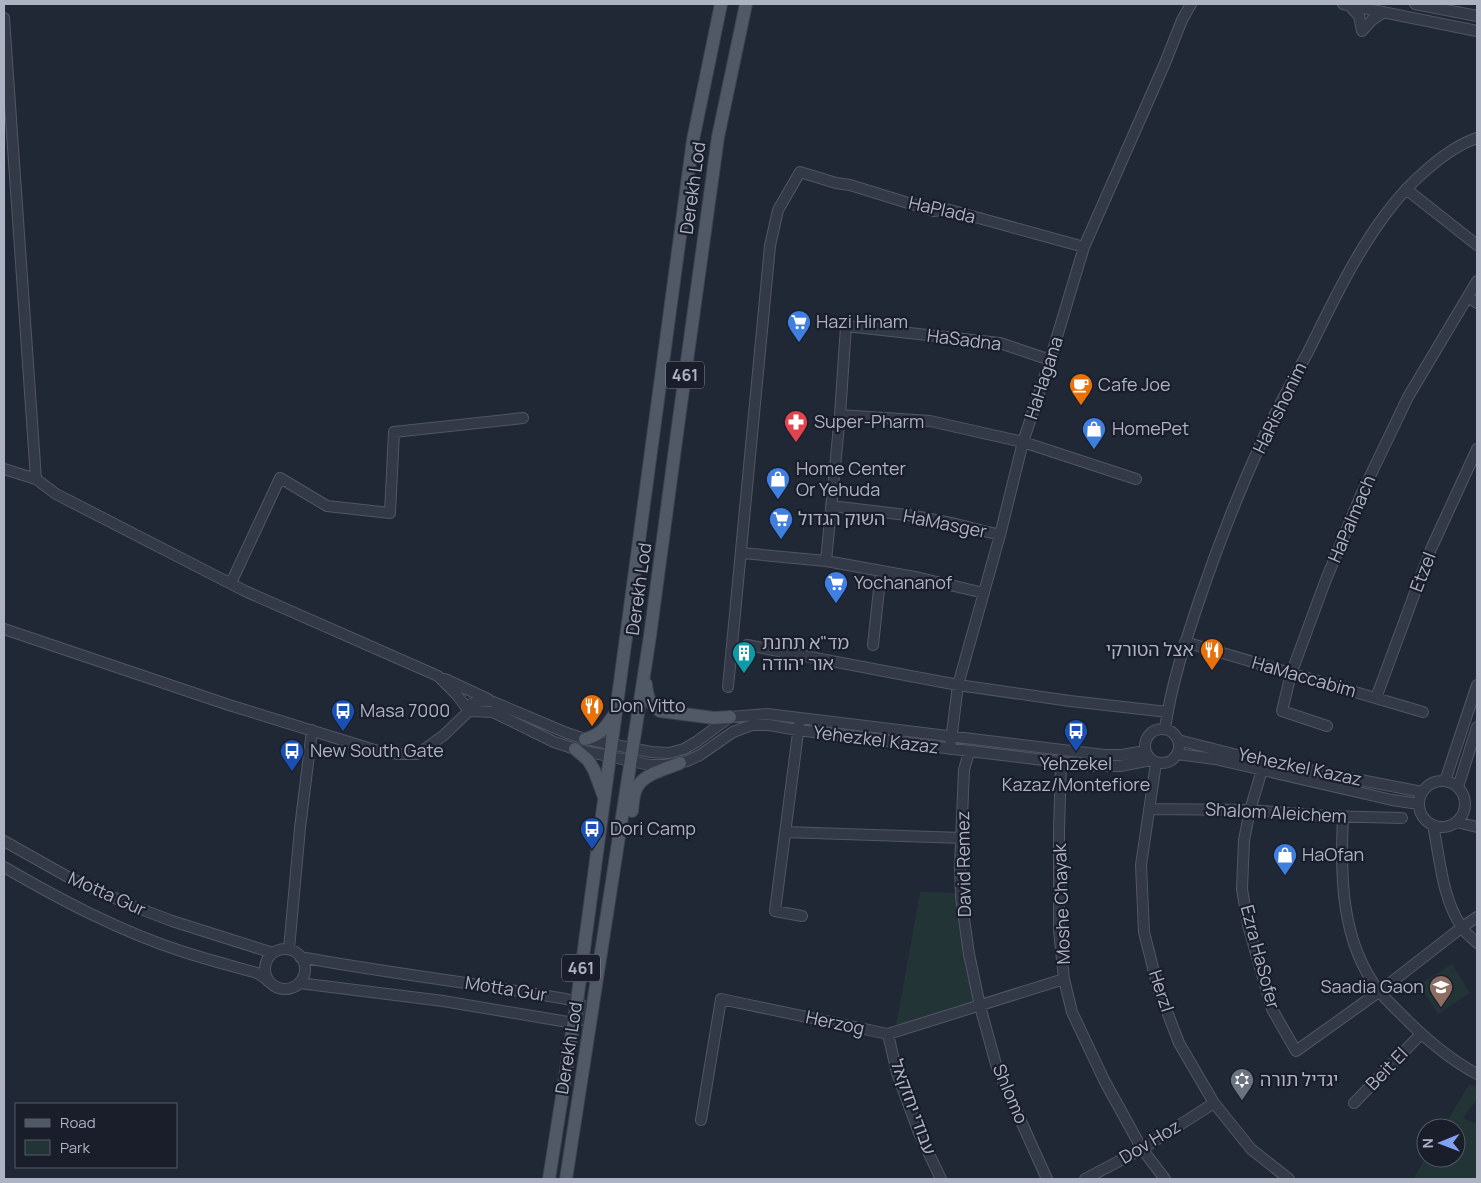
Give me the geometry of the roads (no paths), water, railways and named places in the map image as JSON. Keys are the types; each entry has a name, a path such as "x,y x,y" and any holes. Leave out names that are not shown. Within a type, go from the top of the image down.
{"main road":[{"name":"Derekh Lod","path":"549,1179 574,1023 612,751 693,140 721,4"},
{"name":"Derekh Lod","path":"566,1179 647,658 718,137 746,4"},
{"path":"647,658 646,687 649,700 660,711 714,718 730,717"},
{"path":"585,739 594,736 604,729 617,710"},
{"path":"575,749 588,760 594,770 605,799"},
{"path":"599,975 617,902 637,787 642,780 650,775 680,763"}],"street":[{"name":"HaHagana","path":"1181,4 1182,20"},
{"name":"HaHagana","path":"950,749 958,685 1000,535 1023,442 1084,247 1182,20 1191,4"},
{"path":"1346,4 1477,31"},
{"path":"1346,4 1359,16 1362,31 1372,20 1384,12"},
{"path":"1415,4 1477,16"},
{"path":"4,18 36,480"},
{"name":"HaRishonim","path":"1166,729 1168,712 1185,642 1213,562 1262,442 1358,255 1388,211 1406,189 1444,156 1468,141 1477,138"},
{"name":"HaPlada","path":"742,553 770,246 778,210 800,172 934,211 946,209 1084,247"},
{"path":"1406,189 1477,245"},
{"name":"HaPalmach","path":"1327,726 1282,711 1291,674 1325,582 1361,495 1408,397 1477,281"},
{"path":"1468,297 1477,303"},
{"name":"HaSadna","path":"840,415 846,326 1000,342 1050,360"},
{"path":"826,561 840,415 930,421 1023,442 1136,479"},
{"path":"231,583 280,478 327,506 390,513 394,432 523,418"},
{"name":"Etzel","path":"1376,698 1431,549 1477,450"},
{"path":"4,469 36,480 56,494 231,583 491,701 612,751"},
{"name":"HaMasger","path":"831,506 915,516 1000,535"},
{"path":"728,687 742,553 826,561 984,592"},
{"path":"873,645 882,571"},
{"path":"4,629 229,704 378,751 398,754 418,754 444,735 468,711 471,704 479,701 491,701"},
{"name":"HaMaccabim","path":"1185,642 1423,712"},
{"path":"748,645 958,685 1070,701 1168,712"},
{"path":"438,676 457,695 468,711"},
{"path":"1445,781 1477,685"},
{"path":"468,711 493,712 554,742 575,749 612,751 633,748 669,753 684,749 696,742 730,717"},
{"name":"Yehezkel Kazaz","path":"730,717 767,714 1104,755 1150,758"},
{"path":"800,719 775,911 802,916"},
{"name":"Yehezkel Kazaz","path":"612,751 630,762 650,765 680,763 700,755 733,732 752,725 769,725 969,752 1093,766 1120,766 1150,758"},
{"path":"1458,787 1477,727"},
{"path":"1159,728 1171,731 1178,740 1177,754 1170,762 1166,763 1150,758 1144,745 1145,739 1149,734 1159,728"},
{"path":"289,949 300,828 312,730"},
{"name":"Yehezkel Kazaz","path":"1178,740 1253,759 1422,792"},
{"name":"David Remez","path":"969,752 964,770 961,896 969,954 980,1006"},
{"name":"Yehezkel Kazaz","path":"1177,754 1216,758 1392,800 1419,804"},
{"name":"Herzl","path":"1150,758 1149,809 1141,865 1144,932 1158,988 1179,1043 1214,1103 1251,1149 1289,1179"},
{"name":"Moshe Chayak","path":"1061,763 1059,931 1064,979 1072,1012 1104,1080 1142,1149 1165,1179"},
{"name":"Ezra HaSofer","path":"1262,770 1250,810 1244,840 1242,889 1248,925 1272,1009 1296,1051 1380,991"},
{"path":"1445,781 1458,787 1462,792 1466,805 1458,822 1448,827 1433,826 1423,817 1420,811 1419,804 1422,792 1432,783 1445,781"},
{"name":"Shalom Aleichem","path":"1149,809 1250,810 1343,817 1402,818"},
{"path":"1343,817 1341,854 1343,896 1352,935 1361,962 1380,991 1421,1034 1461,1066 1477,1074"},
{"path":"1458,822 1477,827"},
{"path":"1433,826 1442,876 1449,901 1461,928 1477,943"},
{"path":"785,832 962,838"},
{"name":"Motta Gur","path":"4,842 68,877 130,905 181,924 273,953"},
{"name":"Motta Gur","path":"4,867 45,891 128,931 183,952 258,973 269,982"},
{"path":"1380,991 1477,917"},
{"path":"289,949 300,956 305,968 300,983 289,989 283,989 273,986 269,982 265,967 266,961 273,953 289,949"},
{"name":"Motta Gur","path":"300,956 346,965 577,1001"},
{"name":"Herzog","path":"701,1120 721,999 888,1034 1064,979"},
{"name":"Motta Gur","path":"300,983 443,1001 574,1023"},
{"path":"574,1023 592,1015 577,1001"},
{"name":"Shlomo","path":"980,1006 998,1068 1047,1179"},
{"name":"עבודי יחזקאל","path":"888,1034 897,1073 919,1133 941,1179"},
{"name":"Beit El","path":"1354,1103 1421,1034"},
{"name":"Dov Hoz","path":"1085,1179 1142,1149 1214,1103"}],"place":[{"name":"Hazi Hinam","path":"799,343"},
{"name":"Cafe Joe","path":"1081,406"},
{"name":"Super-Pharm","path":"796,443"},
{"name":"HomePet","path":"1094,450"},
{"name":"Home Center Or Yehuda","path":"778,500"},
{"name":"השוק הגדול","path":"781,540"},
{"name":"Yochananof","path":"836,604"},
{"name":"אצל הטורקי","path":"1212,671"},
{"name":"מד\"א תחנת אור יהודה","path":"744,674"},
{"name":"Don Vitto","path":"592,727"},
{"name":"Masa 7000","path":"343,732"},
{"name":"Yehzekel Kazaz/Montefiore","path":"1076,752"},
{"name":"New South Gate","path":"292,772"},
{"name":"Dori Camp","path":"592,850"},
{"name":"HaOfan","path":"1285,876"},
{"name":"Saadia Gaon","path":"1441,1008"},
{"name":"יגדיל תורה","path":"1242,1101"}]}
